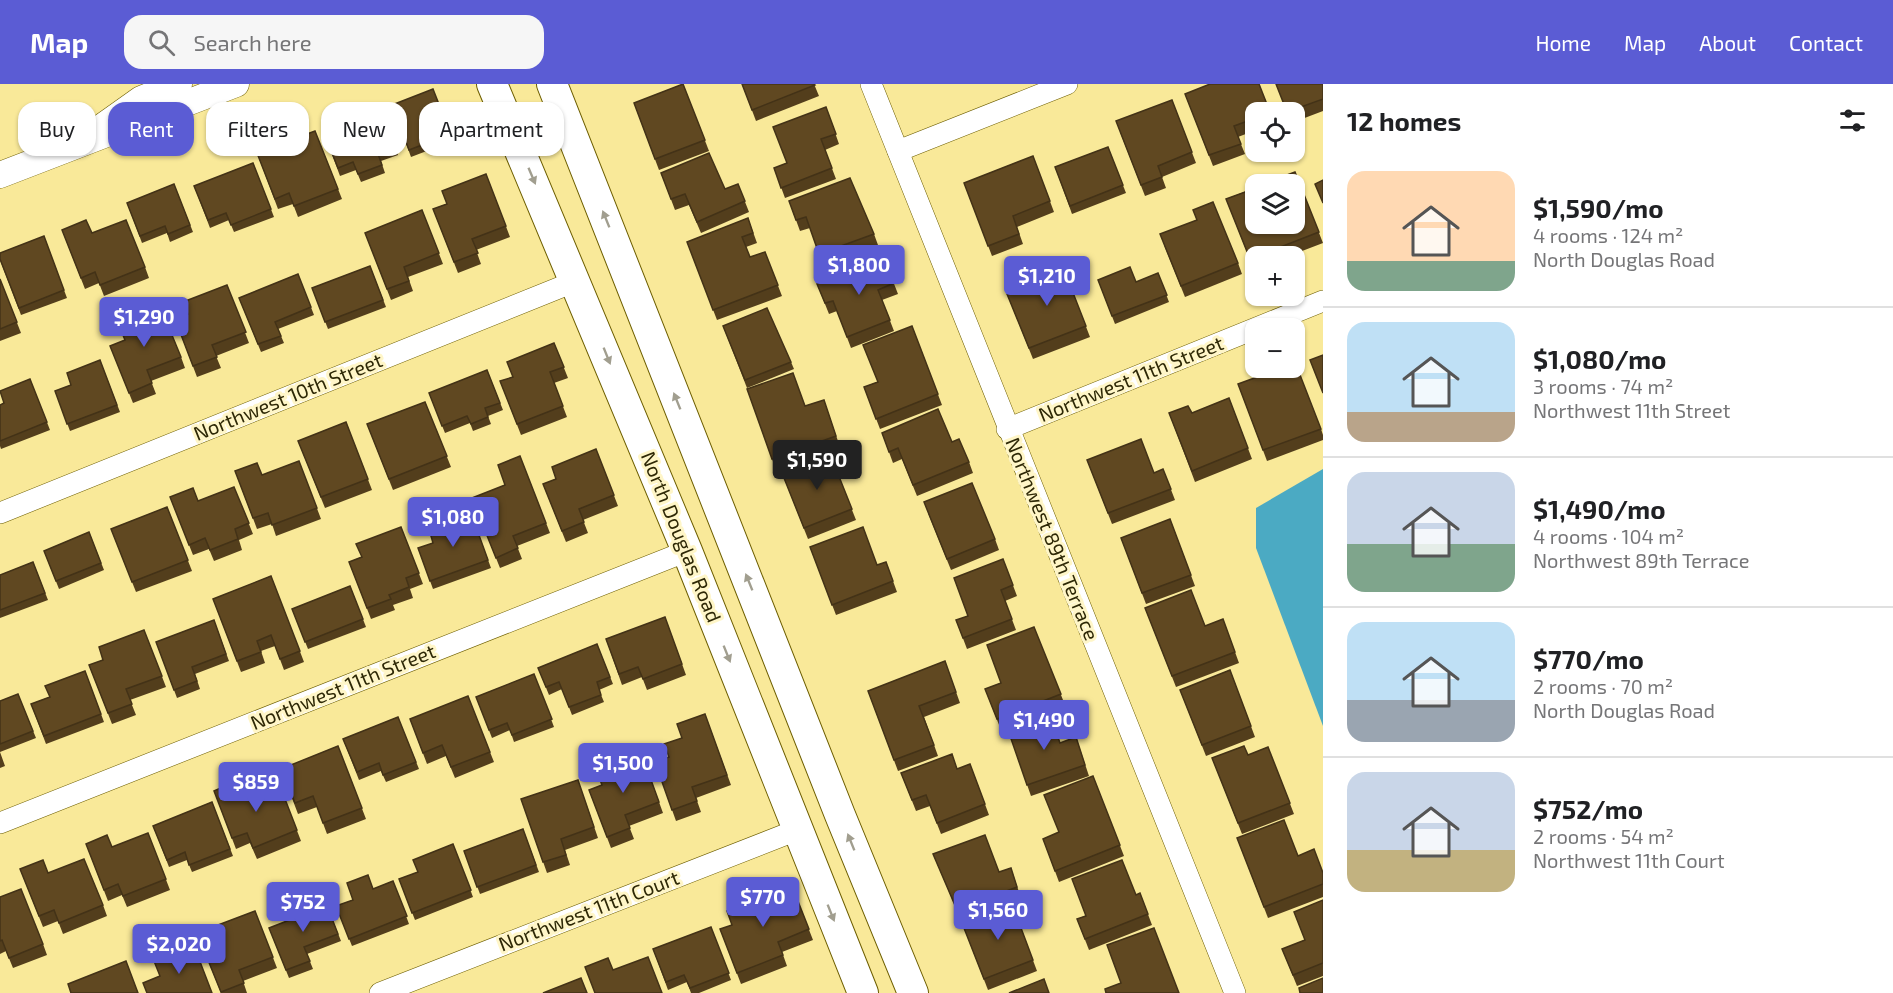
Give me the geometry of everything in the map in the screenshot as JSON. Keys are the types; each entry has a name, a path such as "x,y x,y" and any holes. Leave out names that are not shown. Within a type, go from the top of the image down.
{"main road":[{"name":"North Douglas Road","path":"492,84 687,551 863,993"},
{"path":"552,84 840,815 913,993"}],"street":[{"path":"96,131 141,99 179,84"},
{"path":"96,138 236,84"},
{"name":"Northwest 89th Terrace","path":"871,84 1007,429 1235,993"},
{"path":"898,151 1067,84"},
{"path":"0,175 50,156"},
{"name":"Northwest 10th Street","path":"0,513 576,281"},
{"name":"Northwest 11th Street","path":"1007,429 1323,301"},
{"name":"Northwest 11th Street","path":"0,823 687,551"},
{"name":"Northwest 11th Court","path":"380,993 797,830"}],"water":[{"path":"1323,469 1323,726 1256,548 1256,508"}],"building":[{"path":"683,84 705,140 655,159 634,103"},
{"path":"742,84 814,84 815,85 752,110"},
{"path":"1210,84 1259,84 1266,102 1245,102 1245,122 1234,126 1241,144 1209,155 1185,94"},
{"path":"1276,84 1323,84 1323,99 1305,106 1305,102 1283,102"},
{"path":"433,89 438,102 419,102 419,146 409,150 407,102 400,102"},
{"path":"1172,100 1192,152 1158,166 1162,177 1141,185 1116,121"},
{"path":"826,107 836,134 821,139 832,168 781,188 774,168 787,163 773,127"},
{"path":"315,131 321,146 321,156 325,156 338,189 294,206 289,193 275,199 258,156 309,156 309,133"},
{"path":"1108,147 1123,185 1070,206 1055,167"},
{"path":"709,153 725,189 738,184 745,201 697,222 685,194 671,199 661,173"},
{"path":"333,156 379,156 382,165 358,174 353,162 338,168"},
{"path":"1033,156 1050,201 1013,216 1019,234 988,246 964,183"},
{"path":"253,163 271,209 231,225 226,213 208,220 194,186"},
{"path":"486,174 506,226 472,239 478,253 454,262 433,209 447,204 442,191"},
{"path":"850,178 874,234 819,254 806,217 796,220 789,201"},
{"path":"1323,180 1323,203 1315,184"},
{"path":"174,184 190,225 168,234 165,226 140,236 127,203"},
{"path":"1245,192 1245,234 1305,234 1305,197 1319,232 1283,246 1245,246 1226,199"},
{"path":"1213,202 1238,263 1181,286 1160,234 1197,220 1193,210"},
{"path":"422,210 439,253 404,267 409,281 387,289 365,233"},
{"path":"748,218 753,233 742,237 750,257 765,252 778,285 713,310 687,242"},
{"path":"86,220 92,233 126,220 145,267 100,285 95,272 81,278 62,230"},
{"path":"44,236 64,290 19,308 0,259 0,253"},
{"path":"884,258 894,283 878,290 890,320 847,337 833,301 825,303 817,284"},
{"path":"1061,262 1086,326 1029,348 1007,294 1044,280 1040,270"},
{"path":"370,266 383,300 325,322 312,288"},
{"path":"1130,267 1136,282 1158,273 1167,295 1112,316 1098,280"},
{"path":"298,274 311,307 275,322 281,336 258,344 239,298"},
{"path":"0,279 17,322 0,329"},
{"path":"227,285 246,332 212,345 217,357 193,366 175,319 188,314 183,302"},
{"path":"160,306 181,357 147,370 152,383 129,393 110,346 125,340 118,323"},
{"path":"767,308 791,362 745,380 723,326"},
{"path":"912,326 938,394 876,419 864,387 878,382 863,345"},
{"path":"554,343 564,367 550,372 563,406 517,424 500,381 513,377 507,362"},
{"path":"1323,355 1323,393 1310,360"},
{"path":"100,360 117,405 67,424 55,391 71,385 67,373"},
{"path":"487,370 500,403 485,408 488,417 471,424 467,416 442,426 429,393"},
{"path":"793,373 805,406 824,400 836,436 772,459 747,389"},
{"path":"1254,378 1301,378 1321,429 1263,450 1238,384"},
{"path":"30,379 47,422 0,441 0,405 4,403 0,391"},
{"path":"1229,398 1248,448 1192,471 1169,413 1188,406 1192,413"},
{"path":"425,402 447,456 389,479 367,424"},
{"path":"938,409 952,442 959,439 969,462 913,485 898,448 889,452 882,433"},
{"path":"346,422 368,479 321,497 298,441"},
{"path":"1141,439 1154,473 1163,469 1171,489 1108,513 1087,460"},
{"path":"596,449 614,495 579,509 584,522 562,531 543,484 556,479 552,467"},
{"path":"830,454 852,509 804,528 782,473"},
{"path":"520,456 546,523 513,536 518,548 496,558 472,498 505,485 498,465"},
{"path":"299,461 317,508 272,525 268,513 253,518 235,471 257,463 262,475"},
{"path":"972,483 995,539 947,559 924,502"},
{"path":"234,487 249,523 235,529 238,539 210,550 205,538 189,545 170,497 193,488 198,501"},
{"path":"167,507 188,560 132,582 111,529"},
{"path":"471,513 488,560 430,581 418,548 433,543 429,529"},
{"path":"1170,519 1191,575 1142,593 1121,538"},
{"path":"401,527 419,573 406,578 409,587 389,595 391,599 367,608 349,562 362,557 356,544"},
{"path":"863,527 877,565 886,562 893,581 832,605 810,547"},
{"path":"89,532 101,563 56,581 44,551"},
{"path":"1003,559 1013,585 1001,590 1012,619 963,638 956,620 968,616 954,578"},
{"path":"33,562 45,593 0,610 0,575"},
{"path":"271,576 300,651 280,659 271,635 257,641 261,652 237,661 213,599"},
{"path":"350,586 363,619 305,642 292,609"},
{"path":"1191,590 1205,626 1223,619 1235,652 1172,676 1145,608"},
{"path":"665,617 682,664 643,679 638,667 619,674 606,639"},
{"path":"214,620 226,654 192,667 197,681 174,690 156,642"},
{"path":"1034,627 1061,694 997,719 985,689 1001,683 987,645"},
{"path":"144,630 162,676 126,689 132,704 108,713 89,665 103,660 99,647"},
{"path":"597,644 610,677 597,682 601,695 569,707 559,682 546,687 538,668"},
{"path":"945,661 956,692 919,706 934,745 894,760 868,691"},
{"path":"1230,670 1251,726 1202,745 1180,690"},
{"path":"85,671 101,714 44,736 31,704 50,697 45,686"},
{"path":"534,674 552,719 512,735 507,723 489,730 476,697"},
{"path":"18,694 33,731 0,744 0,701"},
{"path":"468,696 490,752 451,767 442,745 423,753 410,719"},
{"path":"705,714 727,775 692,787 697,801 672,810 655,762 669,757 664,744 682,738 677,724"},
{"path":"1050,715 1060,743 1076,737 1085,765 1027,785 1008,730"},
{"path":"398,717 416,762 383,775 379,763 357,772 343,739"},
{"path":"338,746 362,808 323,823 313,796 295,803 281,769"},
{"path":"1244,746 1248,755 1268,747 1290,803 1238,823 1212,758"},
{"path":"952,754 957,769 970,764 985,804 937,823 926,795 912,800 901,773"},
{"path":"642,755 659,802 625,815 630,828 607,837 589,790 602,785 597,772"},
{"path":"1093,776 1120,845 1055,871 1043,839 1059,832 1044,795"},
{"path":"578,780 594,827 561,839 566,855 543,862 521,799"},
{"path":"237,781 243,795 278,781 297,830 253,848 247,833 232,838 214,791"},
{"path":"212,802 230,849 189,865 185,852 167,860 153,826"},
{"path":"1284,820 1298,856 1314,849 1323,873 1323,884 1264,907 1237,838"},
{"path":"523,829 536,865 477,887 464,851"},
{"path":"148,833 166,879 123,896 118,884 104,890 86,844 107,835 112,847"},
{"path":"985,835 999,872 1011,868 1017,887 957,910 933,854"},
{"path":"453,844 471,890 412,913 399,879 418,872 413,860"},
{"path":"84,859 103,905 59,923 54,910 39,916 20,869 43,860 48,873"},
{"path":"1122,860 1136,895 1140,893 1148,914 1085,939 1077,919 1086,916 1072,879"},
{"path":"368,875 373,889 393,881 407,916 349,939 336,906 353,900 347,883"},
{"path":"792,886 809,929 778,942 783,955 737,973 720,929 732,925 727,911"},
{"path":"21,889 43,944 9,958 2,940 0,941 0,897"},
{"path":"324,898 338,934 304,947 310,961 286,970 269,928 305,914 302,907"},
{"path":"1323,900 1323,963 1293,975 1282,949 1305,940 1294,912"},
{"path":"1012,904 1033,960 984,979 962,923"},
{"path":"255,911 273,957 239,970 244,983 221,992 197,933"},
{"path":"711,927 729,973 690,988 684,975 666,982 653,949"},
{"path":"1154,928 1179,993 1106,993 1105,989 1121,983 1107,945"},
{"path":"194,946 212,993 147,993 143,983 160,976 154,961"},
{"path":"648,957 662,993 595,993 585,967 608,958 613,970"},
{"path":"126,961 138,993 71,993 68,984"},
{"path":"581,978 587,993 543,993"},
{"path":"1323,978 1323,993 1300,993 1299,988"},
{"path":"1044,979 1049,993 1009,993"}]}
